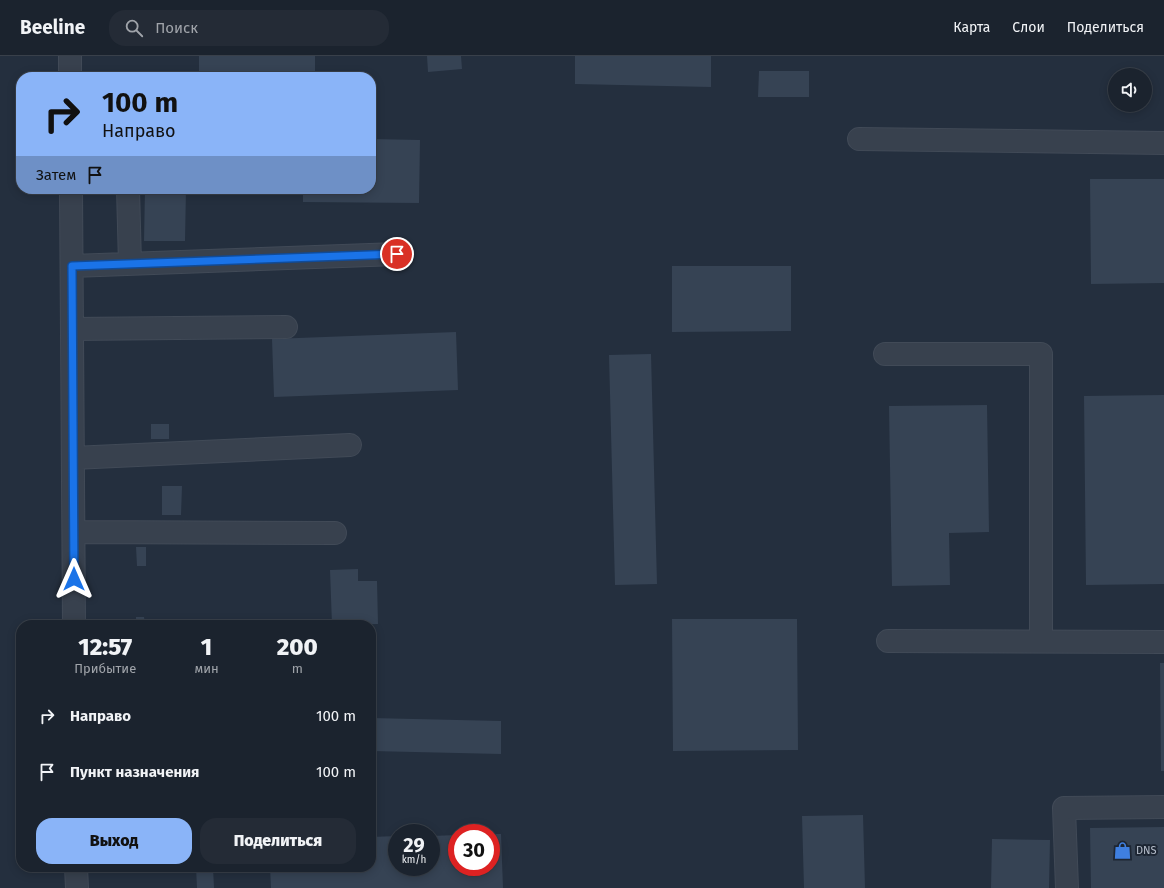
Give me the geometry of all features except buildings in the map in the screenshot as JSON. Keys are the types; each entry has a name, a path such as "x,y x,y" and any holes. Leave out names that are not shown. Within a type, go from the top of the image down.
{"street":[{"path":"70,56 70,72"},
{"path":"859,139 1164,143"},
{"path":"71,194 74,620"},
{"path":"128,194 130,264"},
{"path":"72,266 397,254"},
{"path":"72,329 286,327"},
{"path":"885,354 1041,354 1041,641"},
{"path":"73,458 350,445"},
{"path":"74,532 335,533"},
{"path":"888,641 1164,642"},
{"path":"1067,888 1064,808 1164,807"},
{"path":"76,872 77,888"}],"place":[{"name":"DNS","path":"1123,850"}],"route":[{"path":"74,579 72,266 397,254"}]}
